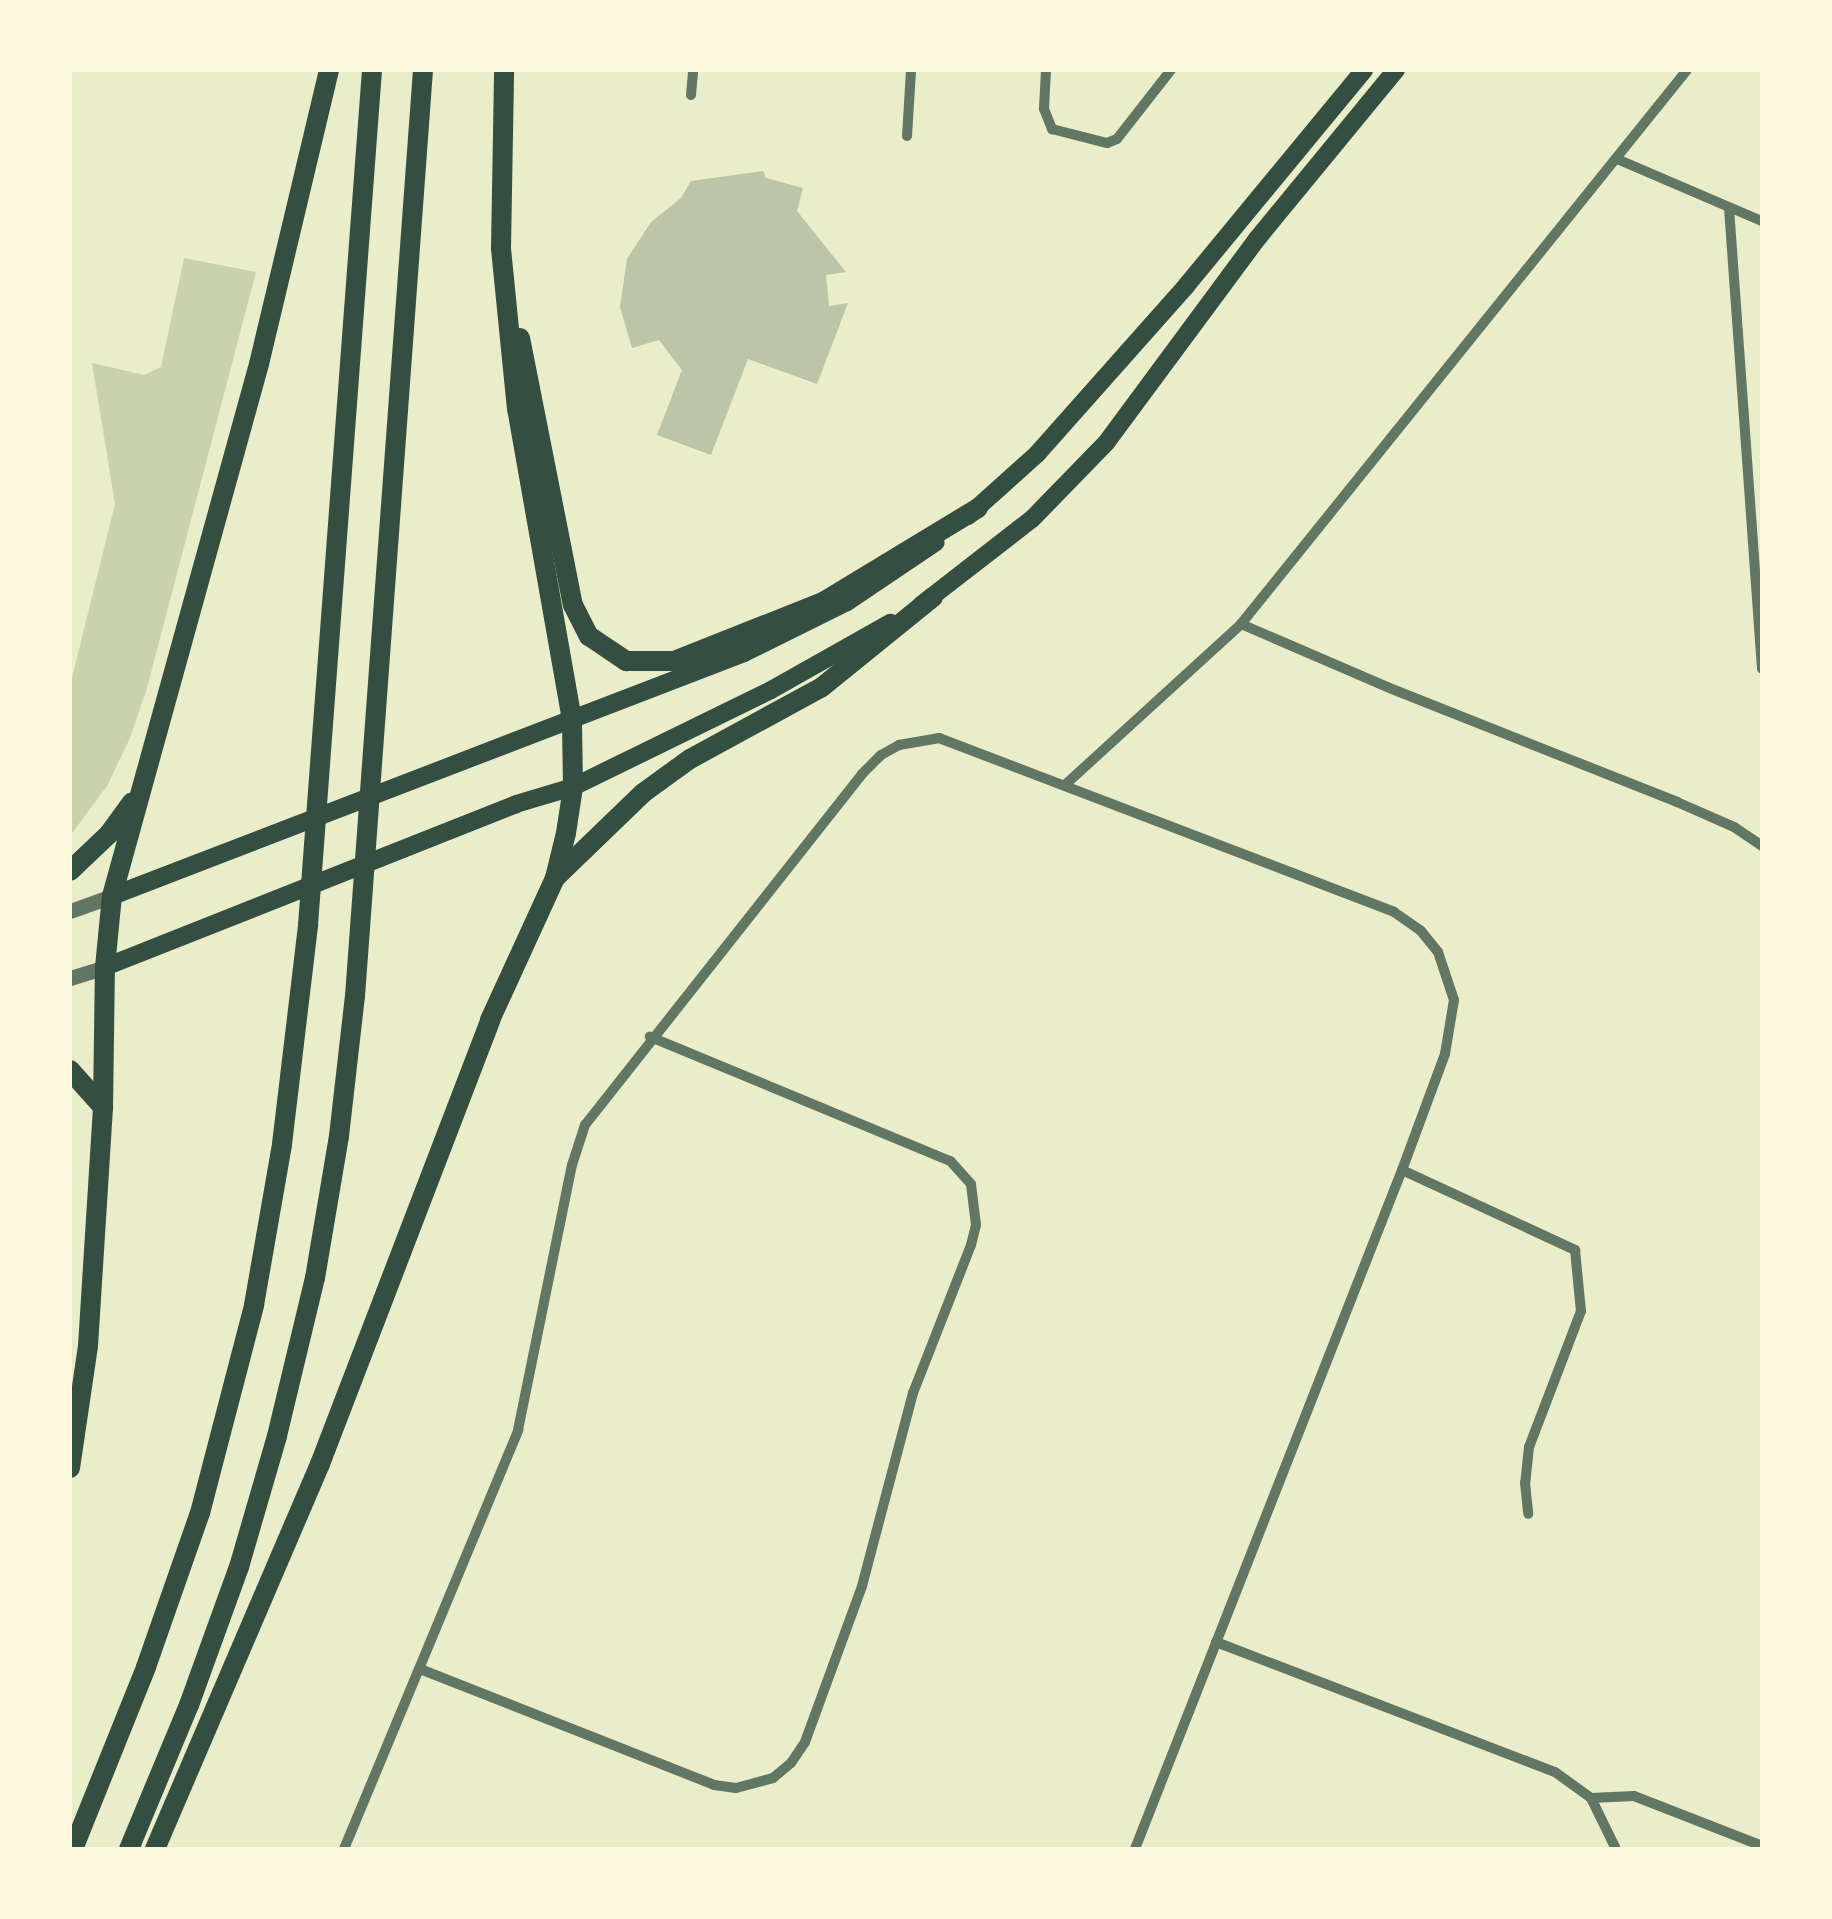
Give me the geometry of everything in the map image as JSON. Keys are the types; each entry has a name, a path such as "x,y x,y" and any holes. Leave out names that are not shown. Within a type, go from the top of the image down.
{"highway":[{"path":"70,1468 88,1346 103,1107 105,968 112,896 259,364 329,70"},
{"path":"73,1849 140,1684 200,1513 254,1305 282,1144 308,925 372,70"},
{"path":"129,1849 189,1705 238,1567 277,1436 315,1278 339,1136 357,976 423,70"},
{"path":"156,1849 320,1464 490,1020 555,878 574,787 572,720 517,410 501,248 504,70"},
{"path":"501,248 573,605 588,636 610,654 638,664 656,664 732,641 846,590 978,508"},
{"path":"555,878 619,812 655,783 704,751 822,687 933,598"},
{"path":"70,871 108,834 139,792"},
{"path":"70,1070 103,1107"}],"main road":[{"path":"112,896 471,761 812,621 918,557 1037,454 1186,286 1364,70"},
{"path":"105,968 224,917 574,787 786,682 933,598 1032,518 1106,443 1257,239 1396,70"}],"street":[{"path":"691,95 692,70"},
{"path":"907,136 912,70"},
{"path":"1046,70 1044,108 1052,129 1107,143 1117,139 1171,70"},
{"path":"1066,784 1242,624 1687,70"},
{"path":"1617,159 1762,221"},
{"path":"1729,208 1762,670"},
{"path":"1242,624 1392,690 1678,802 1734,827 1762,846"},
{"path":"344,1849 524,1412 578,1140 595,1106 880,755 918,739 939,738 1394,912 1421,931 1450,976 1452,1025 1402,1170 1136,1849"},
{"path":"70,911 112,896"},
{"path":"70,978 105,968"},
{"path":"420,1669 714,1785 736,1788 774,1778 805,1742 862,1586 912,1393 971,1245 975,1204 970,1184 950,1161 650,1037"},
{"path":"1402,1170 1575,1250 1581,1311 1529,1447 1528,1514"},
{"path":"1216,1642 1555,1772 1591,1798 1616,1849"},
{"path":"1591,1798 1634,1796 1762,1846"}],"green space":[{"path":"184,258 256,272 147,688 130,738 107,786 70,836 70,686 115,504 92,363 144,375 161,367"}],"building":[{"path":"763,171 766,178 803,188 797,211 846,272 826,275 829,306 848,303 817,384 748,359 711,455 657,435 682,370 659,340 632,348 620,307 627,259 651,222 681,198 691,181"}]}
